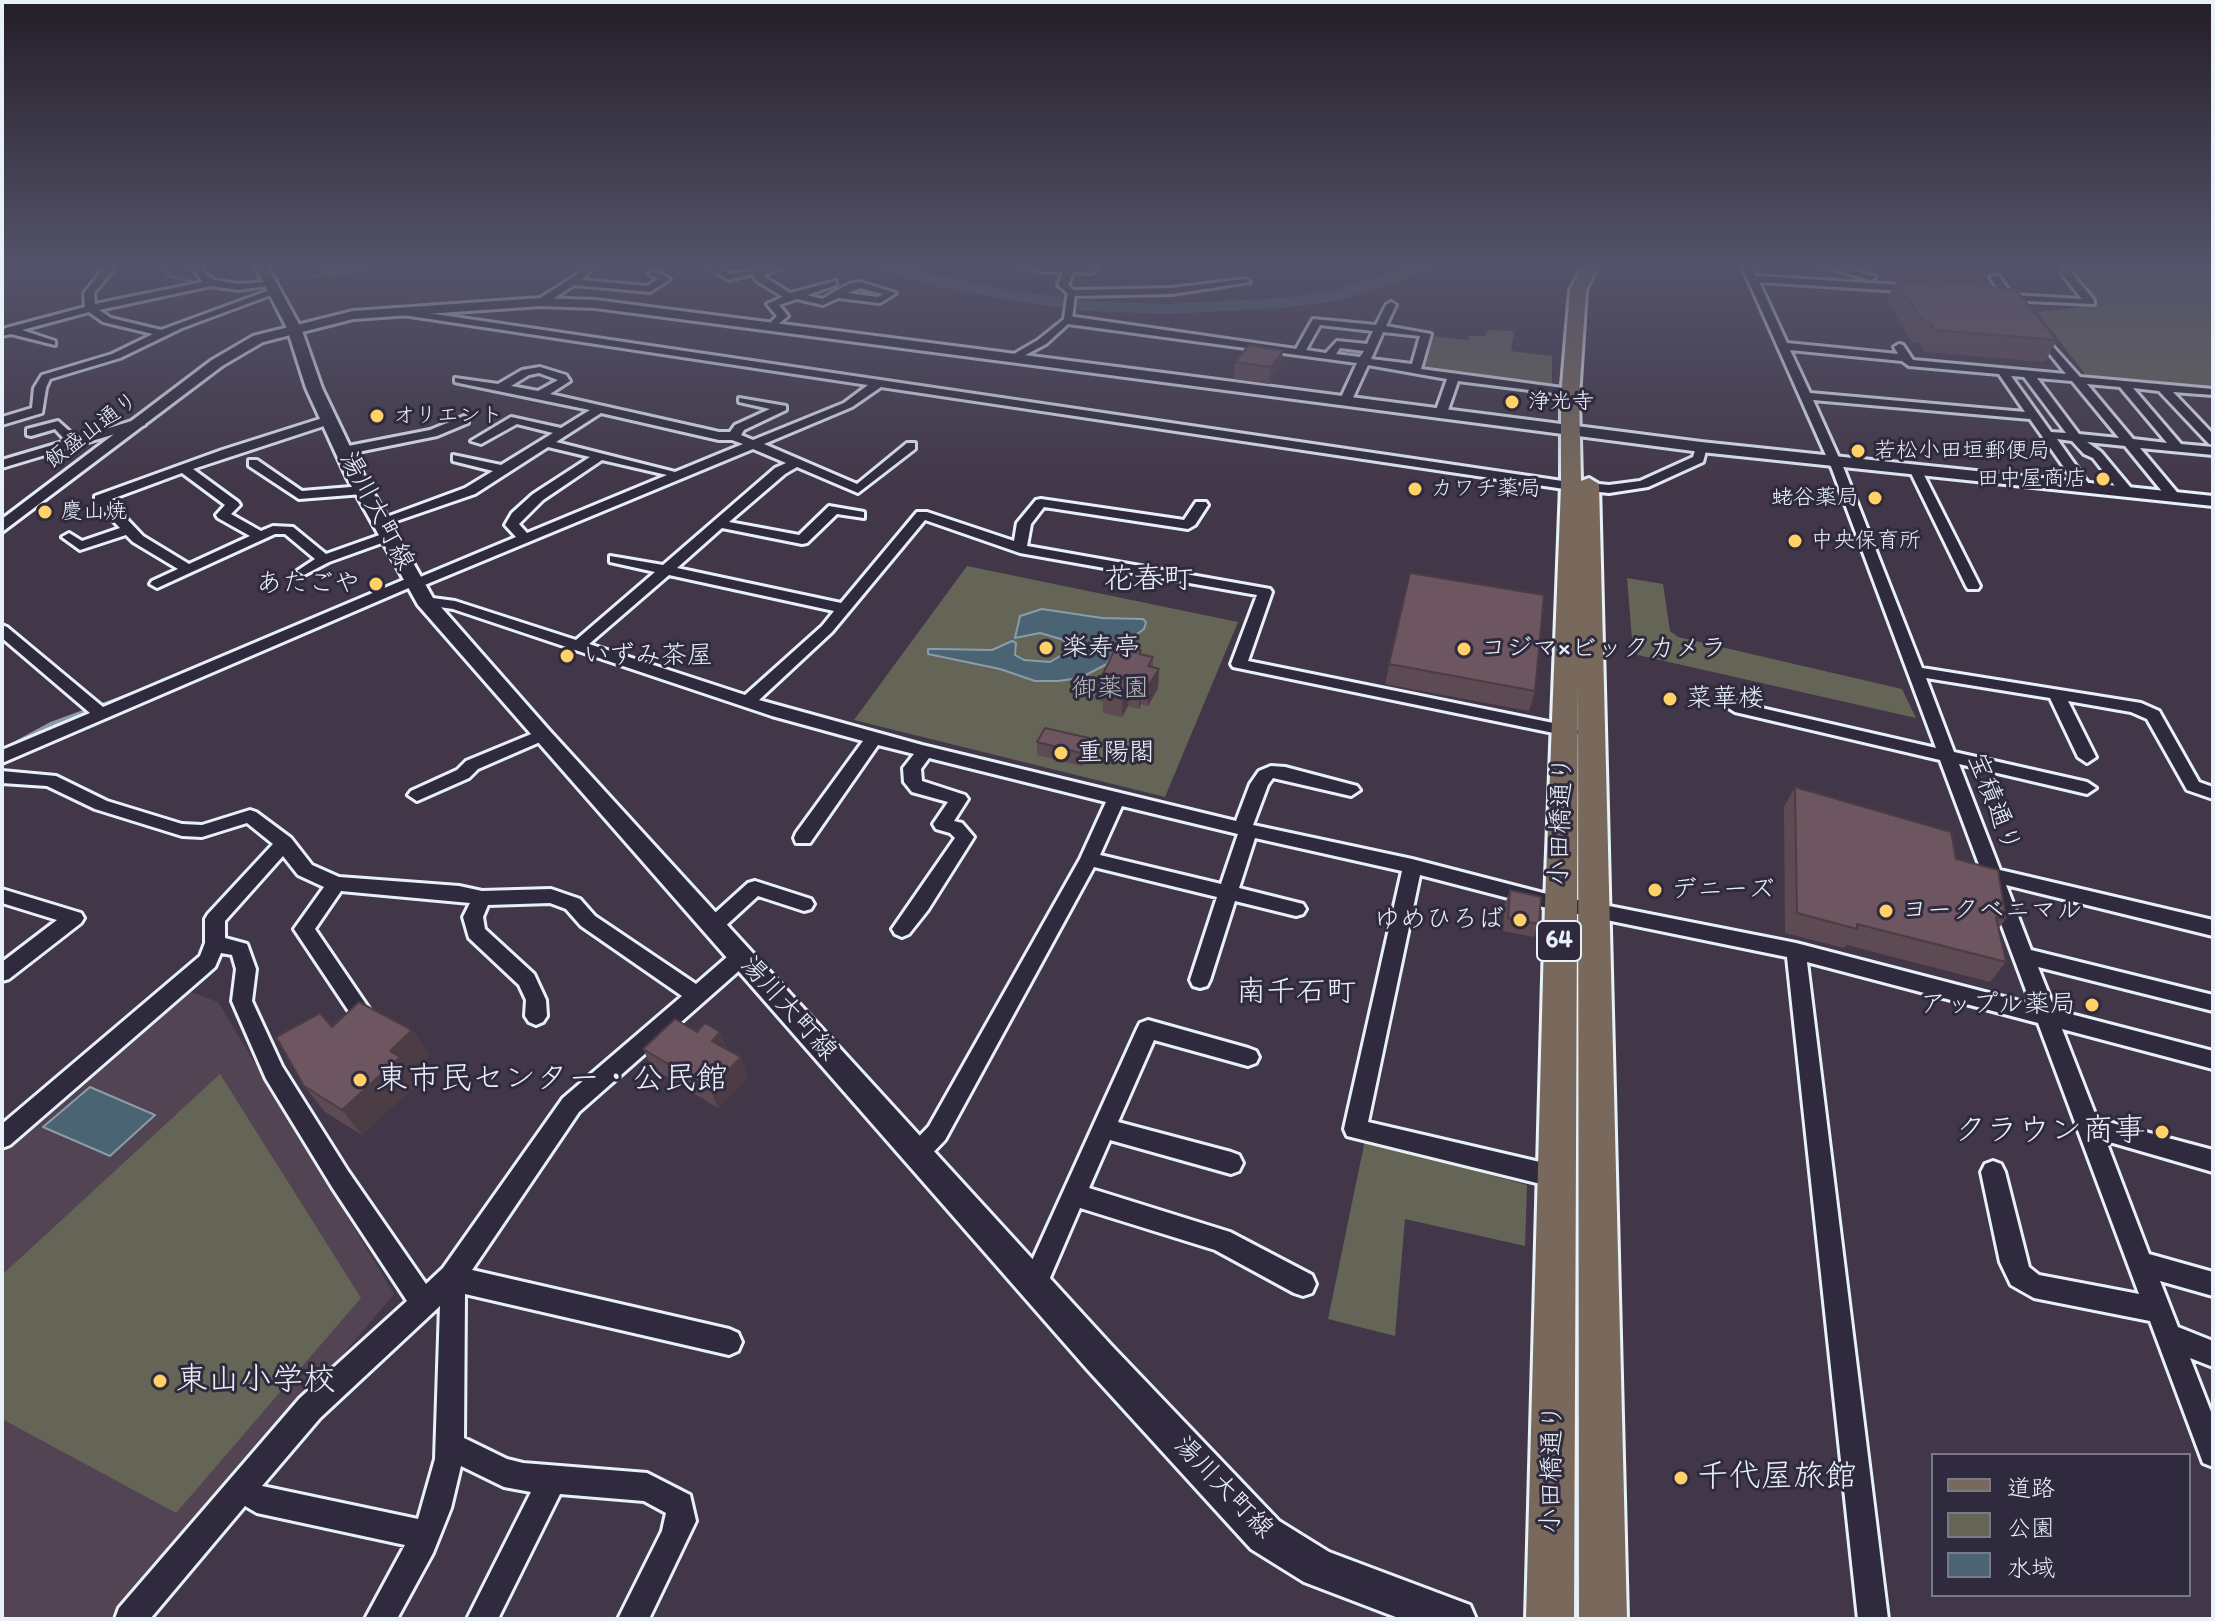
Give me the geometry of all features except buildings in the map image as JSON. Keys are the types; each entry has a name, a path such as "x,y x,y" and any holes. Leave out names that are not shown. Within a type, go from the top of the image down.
{"main road":[{"name":"湯川大町線","path":"299,342 314,388 343,451 418,589 541,735 1034,1285 1265,1535 1318,1568 1456,1619"},
{"name":"小田橋通り","path":"1577,342 1581,413"},
{"name":"小田橋通り","path":"1587,342 1581,413 1578,733 1593,910 1603,1619"},
{"name":"小田橋通り","path":"1550,1619 1560,903 1578,733"}],"street":[{"path":"46,342 51,343"},
{"path":"2,421 38,410 40,388 46,377 116,356 144,342"},
{"name":"飯盛山通り","path":"2,527 239,349 254,342"},
{"path":"604,342 1609,489 1643,484 1699,459 1701,447"},
{"name":"飯盛山通り","path":"885,342 1441,413 1581,413 1701,447 2211,502"},
{"path":"1012,358 1042,342"},
{"path":"1219,342 1415,368 1418,373 1453,378 1581,413"},
{"path":"1299,353 1305,342"},
{"path":"1345,402 1372,342"},
{"path":"1415,368 1424,342"},
{"name":"宝積通り","path":"1781,342 1835,460 2213,1453"},
{"path":"2046,342 2174,497"},
{"path":"1329,357 1337,344 1369,348"},
{"path":"1899,347 1909,363 2212,394"},
{"path":"1785,351 1906,358"},
{"path":"1785,351 1870,364"},
{"path":"501,387 526,372 540,370 562,377 564,381 540,395"},
{"path":"2002,371 2085,487"},
{"path":"2028,374 2076,438 2097,455 2126,491"},
{"path":"1441,413 1453,378"},
{"path":"459,380 719,436 734,436 858,489 911,446"},
{"path":"2,757 101,714 418,589 525,538 856,401 880,382"},
{"path":"2123,384 2178,448"},
{"path":"2163,388 2213,441"},
{"path":"1807,396 2035,416"},
{"path":"734,436 739,428 782,408 743,400"},
{"path":"304,571 384,529 470,491 599,409"},
{"path":"188,569 138,539 100,499 329,420"},
{"path":"343,451 438,432 464,420"},
{"path":"477,441 515,420 563,432"},
{"path":"2,464 141,422"},
{"path":"31,432 58,425 73,441"},
{"path":"2049,435 2213,451"},
{"path":"546,443 669,472"},
{"path":"525,538 512,525 517,516 545,492 600,456"},
{"path":"457,458 504,470"},
{"path":"253,463 299,495 363,490"},
{"path":"577,647 780,471 796,463"},
{"path":"183,468 233,505 223,515 260,536"},
{"path":"1915,469 1973,586"},
{"path":"1020,549 1024,523 1041,503 1188,525 1201,505"},
{"path":"720,524 802,540 834,509 859,515"},
{"path":"747,702 816,640 922,515 1020,549 1265,592 1239,664 1578,733"},
{"path":"69,537 80,546 129,529"},
{"path":"157,584 273,530 288,530 324,559"},
{"path":"615,559 842,608"},
{"path":"418,589 577,647 747,702 874,738 1560,903 1796,951 2213,1060"},
{"path":"2,630 101,714"},
{"path":"1916,672 2135,707 2153,715 2193,786 2213,793"},
{"path":"2056,694 2087,757"},
{"path":"1735,707 2087,788"},
{"path":"417,795 463,774 472,765 541,735"},
{"path":"803,838 874,738"},
{"path":"902,929 965,837 956,828 942,824 959,799 918,788 913,782 912,768 926,751"},
{"path":"1200,980 1259,784 1265,775 1285,773 1351,790"},
{"path":"2,777 50,780 101,805 182,830 202,831 250,816 284,843 305,870 336,884 459,893 482,898 551,896 573,904 588,921 696,995"},
{"path":"917,1154 937,1133 1089,859 1117,798"},
{"path":"2,1138 208,961 215,943 215,919 284,843"},
{"path":"1089,859 1296,909"},
{"path":"1412,866 1355,1129 1557,1177"},
{"path":"1992,875 2213,928"},
{"path":"336,884 304,929 363,1016"},
{"path":"713,926 755,888 804,904"},
{"path":"2,896 74,918 3,970"},
{"path":"482,898 473,917 476,933 527,980 536,1000 536,1016"},
{"path":"215,943 240,950 246,969 242,1001 274,1072 340,1179 424,1304"},
{"path":"1796,951 1873,1619"},
{"path":"130,1619 310,1408 452,1281 571,1105 742,956"},
{"path":"2024,956 2213,1003"},
{"path":"1034,1285 1148,1029 1248,1057"},
{"path":"2087,1126 2213,1161"},
{"path":"1104,1128 1231,1163"},
{"path":"1993,1172 2013,1262 2020,1276 2034,1286 2159,1310"},
{"path":"1074,1195 1221,1240 1303,1284"},
{"path":"2140,1263 2213,1284"},
{"path":"452,1281 468,1281 729,1342"},
{"path":"380,1619 426,1535 437,1508 450,1446 452,1281"},
{"path":"2169,1337 2213,1354"},
{"path":"450,1446 504,1473 647,1487 680,1505 681,1521 673,1541 633,1619"},
{"path":"482,1619 553,1479"},
{"path":"257,1499 426,1535"}],"shaded area":[{"name":"東山小学校","path":"191,992 218,1002 394,1294 118,1619 2,1619 2,1153"}],"green space":[{"path":"1427,342 1512,342 1511,351 1552,356 1552,389 1419,371"},
{"path":"2060,342 2213,342 2213,391 2088,378"},
{"name":"御薬園","path":"967,566 1238,622 1165,797 854,720"},
{"path":"1627,578 1663,584 1670,631 1678,637 1902,689 1916,718 1638,655 1633,651"},
{"path":"220,1074 361,1298 176,1513 2,1419 2,1275"},
{"path":"1365,1140 1527,1185 1525,1246 1405,1219 1395,1336 1328,1319"},
{"path":"1575,1196 1580,1196 1585,1320 1574,1431"}],"water":[{"path":"1042,609 1102,618 1143,619 1146,622 1144,629 1115,650 1107,664 1080,678 1035,681 1000,669 928,654 928,649 992,650 1012,641 1016,643 1015,655 1024,660 1050,662 1067,652 1064,640 1040,633 1015,638 1020,616"},
{"path":"90,1087 155,1115 110,1156 43,1127"}],"waterway":[{"path":"2,751 52,724 136,693"}],"place":[{"name":"浄光寺","path":"1512,402"},
{"name":"オリエント","path":"377,416"},
{"name":"若松小田垣郵便局","path":"1858,451"},
{"name":"田中屋商店","path":"2103,479"},
{"name":"カワチ薬局","path":"1415,489"},
{"name":"蛯谷薬局","path":"1875,498"},
{"name":"慶山焼","path":"45,512"},
{"name":"中央保育所","path":"1795,541"},
{"name":"あたごや","path":"376,584"},
{"name":"楽寿亭","path":"1046,648"},
{"name":"コジマ×ビックカメラ","path":"1464,649"},
{"name":"いずみ茶屋","path":"567,656"},
{"name":"菜華楼","path":"1670,699"},
{"name":"重陽閣","path":"1061,753"},
{"name":"デニーズ","path":"1655,890"},
{"name":"ヨークベニマル","path":"1886,911"},
{"name":"ゆめひろば","path":"1520,920"},
{"name":"アップル薬局","path":"2092,1005"},
{"name":"東市民センター・公民館","path":"360,1080"},
{"name":"クラウン商事","path":"2162,1132"},
{"name":"東山小学校","path":"160,1381"},
{"name":"千代屋旅館","path":"1681,1478"}],"district":[{"name":"花春町","path":"1148,580"},
{"name":"南千石町","path":"1296,993"}]}
